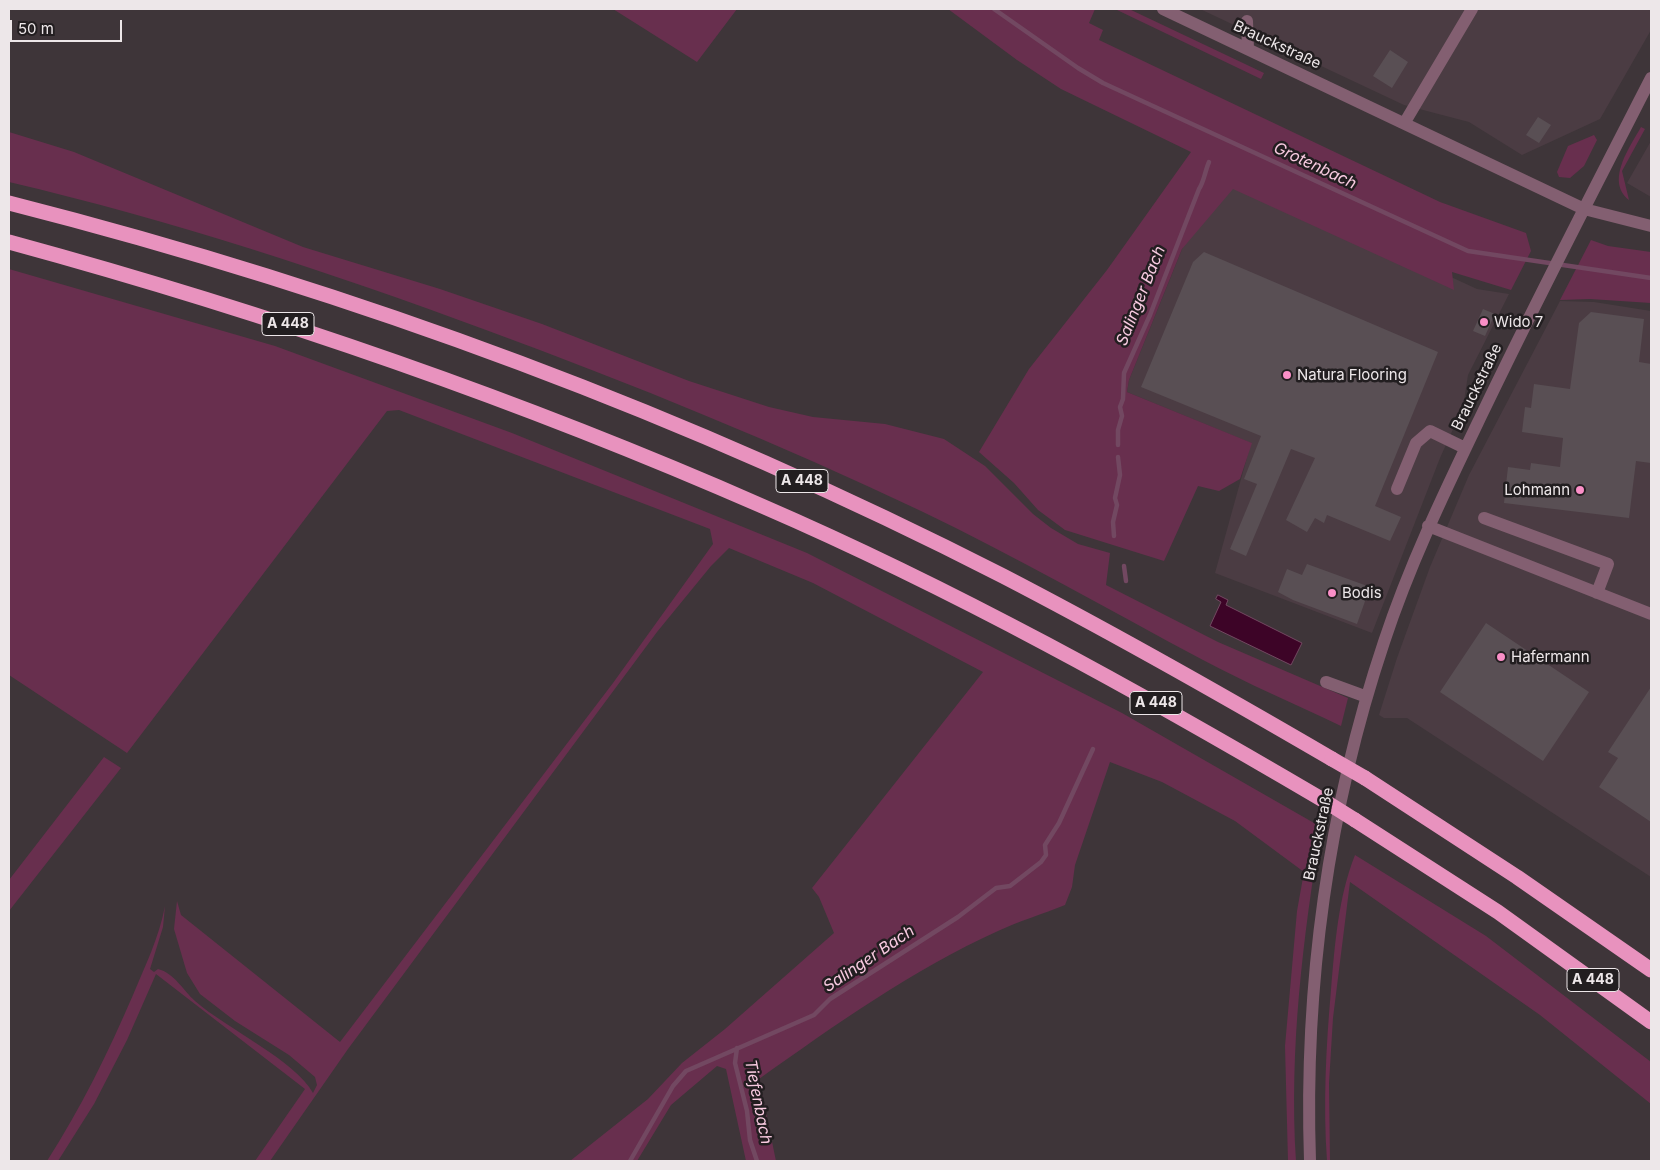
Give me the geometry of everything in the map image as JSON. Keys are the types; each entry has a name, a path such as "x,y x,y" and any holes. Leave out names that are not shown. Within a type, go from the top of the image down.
{"highway":[{"name":"A 448","path":"9,202 127,234 406,323 539,371 672,425 834,495 992,571 1188,675 1365,778 1616,944 1651,970"},
{"name":"A 448","path":"9,242 146,281 350,345 521,406 736,494 869,555 1074,658 1166,708 1323,800 1498,912 1651,1022"},
{"path":"1616,944 1651,958"}],"street":[{"name":"Brauckstraße","path":"1163,9 1584,208"},
{"path":"1405,122 1472,9"},
{"path":"1247,21 1248,49"},
{"name":"Brauckstraße","path":"1310,1161 1310,1054 1321,915 1334,840 1367,698 1384,642 1428,526 1549,275 1651,78"},
{"path":"1584,208 1651,226"},
{"path":"1397,489 1416,443 1430,431 1465,448"},
{"path":"1484,518 1608,564 1597,593"},
{"path":"1428,526 1651,614"},
{"path":"1326,682 1367,698"}],"shaded area":[{"path":"613,9 737,9 697,62"},
{"path":"948,9 1095,9 1089,23 1103,30 1099,40 1440,202 1526,233 1531,251 1511,290 1452,272 1454,290 1233,189 1182,249 1129,380 1127,392 1252,443 1240,479 1219,491 1198,486 1164,561 1065,530 1038,510 1014,483 979,452 1029,369 1107,270 1191,152 1061,89 1017,60"},
{"path":"1115,9 1129,9 1264,73 1261,79"},
{"path":"1200,9 1651,9 1651,30 1600,119 1522,155 1469,122 1404,105"},
{"path":"1641,127 1645,129 1622,171 1629,200 1622,192 1619,174 1626,154"},
{"path":"9,132 74,152 303,247 440,289 542,324 689,381 769,407 813,417 885,424 944,439 985,466 1033,514 1051,528 1078,544 1110,553 1106,585 1218,642 1348,698 1341,726 1220,669 1028,565 921,511 814,462 651,393 427,309 250,248 130,213 9,182"},
{"path":"1594,135 1597,140 1584,166 1570,178 1559,177 1557,172 1568,146"},
{"path":"1651,141 1651,197 1627,183"},
{"path":"1215,168 1477,289 1509,294 1468,375 1463,407 1440,458 1372,633 1215,573 1251,443 1127,392 1129,380"},
{"path":"1591,240 1608,246 1651,252 1651,303 1590,299 1560,300"},
{"path":"9,269 275,346 512,433 807,553 1122,713 1321,827 1303,952 1299,994 1294,1077 1296,1161 1288,1161 1285,1046 1297,911 1304,872 1235,821 1162,782 1110,762 1075,865 1072,887 1065,905 1006,927 935,963 875,999 759,1079 776,1161 746,1161 726,1069 717,1066 671,1105 637,1161 570,1161 648,1099 682,1063 725,1029 834,933 819,897 812,888 983,672 813,583 729,548 711,566 657,632 348,1049 270,1161 255,1161 305,1089 156,974 127,1040 94,1104 58,1161 47,1161 83,1100 114,1038 151,952 165,906 163,927 150,969 154,972 158,969 169,974 195,1001 209,1012 291,1069 313,1093 317,1085 315,1077 289,1055 235,1021 200,994 187,973 174,929 177,901 181,915 340,1042 613,683 713,544 710,529 399,410 387,411 127,753 9,675"},
{"path":"1560,301 1594,302 1651,311 1651,877 1407,718 1384,718 1379,715 1397,658 1430,567 1469,475"},
{"path":"1218,595 1228,600 1226,605 1302,643 1291,665 1210,626 1221,602 1216,599"},
{"path":"104,757 121,768 9,911 9,880"},
{"path":"1355,855 1486,936 1651,1062 1651,1104 1540,1015 1350,882 1333,1018 1329,1083 1330,1161 1327,1161 1325,1119 1326,1076 1334,956 1341,904"}],"building":[{"path":"1390,50 1408,62 1392,88 1373,76"},
{"path":"1538,117 1551,125 1539,143 1526,135"},
{"name":"Natura Flooring","path":"1204,252 1438,352 1375,506 1401,517 1390,541 1327,515 1324,523 1315,518 1307,532 1286,520 1315,458 1291,449 1246,556 1230,549 1257,484 1244,479 1261,436 1141,387 1193,262"},
{"name":"Wido 7","path":"1483,309 1495,314 1485,336 1473,331"},
{"path":"1591,312 1644,319 1639,362 1651,364 1651,463 1636,461 1629,518 1504,503 1508,467 1530,470 1531,463 1560,467 1563,438 1522,432 1525,407 1531,408 1534,384 1570,389 1579,323"},
{"name":"Bodis","path":"1307,564 1370,587 1357,624 1293,600 1278,592 1287,569 1302,575"},
{"name":"Hafermann","path":"1486,623 1589,692 1543,761 1440,692"},
{"path":"1651,687 1651,822 1599,787 1618,758 1608,752"}],"waterway":[{"name":"Grotenbach","path":"994,9 1078,68 1103,83 1468,251 1651,278"},
{"name":"Salinger Bach","path":"1118,445 1118,430 1122,416 1120,407 1123,399 1124,373 1150,315 1209,162"},
{"name":"Salinger Bach","path":"1114,536 1113,522 1117,505 1115,498 1120,475 1118,457"},
{"name":"Salinger Bach","path":"1124,566 1126,581"},
{"name":"Salinger Bach","path":"630,1161 673,1086 686,1071 814,1015 830,999 958,917 996,888 1010,886 1041,862 1046,855 1045,845 1059,823 1093,749"},
{"name":"Tiefenbach","path":"737,1048 735,1063 747,1111 750,1140 757,1161"}],"place":[{"name":"Wido 7","path":"1484,322"},
{"name":"Natura Flooring","path":"1287,375"},
{"name":"Lohmann","path":"1580,490"},
{"name":"Bodis","path":"1332,593"},
{"name":"Hafermann","path":"1501,657"}]}
